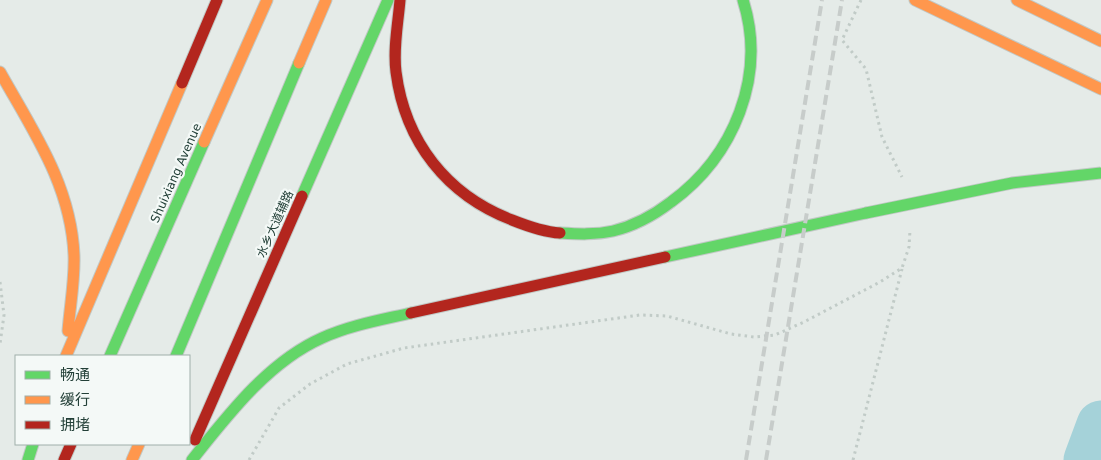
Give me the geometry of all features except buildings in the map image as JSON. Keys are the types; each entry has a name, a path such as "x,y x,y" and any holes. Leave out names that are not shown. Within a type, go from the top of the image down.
{"main road":[{"path":"65,355 218,0"},
{"name":"Shuixiang Avenue","path":"110,355 267,0"},
{"path":"176,355 326,0"},
{"name":"水乡大道辅路","path":"186,460 388,0"},
{"path":"400,0 395,54 401,95 414,134 438,171 467,197 496,215 532,228 576,233 613,231 653,214 686,191 707,169 729,139 747,86 751,45 742,0"},
{"path":"915,0 1101,89"},
{"path":"1017,0 1101,41"},
{"path":"0,72 57,175 67,209 74,255 65,355"},
{"path":"192,460 228,415 277,368 311,343 358,325 1006,183 1101,173"},
{"path":"28,460 34,445"},
{"path":"64,460 71,445"},
{"path":"132,460 139,445"}],"path":[{"path":"853,460 902,268"},
{"path":"0,282 4,315 0,344"}],"waterway":[{"path":"1088,460 1101,425"}],"railway":[{"path":"746,460 822,0"},
{"path":"766,460 842,0"}],"traffic: fast":[{"path":"302,196 388,0"},
{"path":"560,233 586,234 606,232 621,229 651,216 693,183 712,162 728,138 740,112 747,85 751,57 749,29 743,0"},
{"path":"176,355 299,63"},
{"path":"110,355 204,142"},
{"path":"866,213 1012,183 1101,173"},
{"path":"665,257 866,213"},
{"path":"192,460 250,391 302,348 344,330 411,313"},
{"path":"28,460 33,445"}],"traffic: slow":[{"path":"204,142 267,0"},
{"path":"299,63 326,0"},
{"path":"915,0 1101,89"},
{"path":"1017,0 1101,41"},
{"path":"0,72 48,159 66,205 74,255 68,331"},
{"path":"66,355 182,83"},
{"path":"132,460 139,445"}],"traffic: jam":[{"path":"182,83 217,0"},
{"path":"400,0 395,54 401,97 409,121 433,163 449,181 489,209 512,220 560,233"},
{"path":"195,440 302,196"},
{"path":"411,313 665,257"},
{"path":"64,460 71,445"}]}
